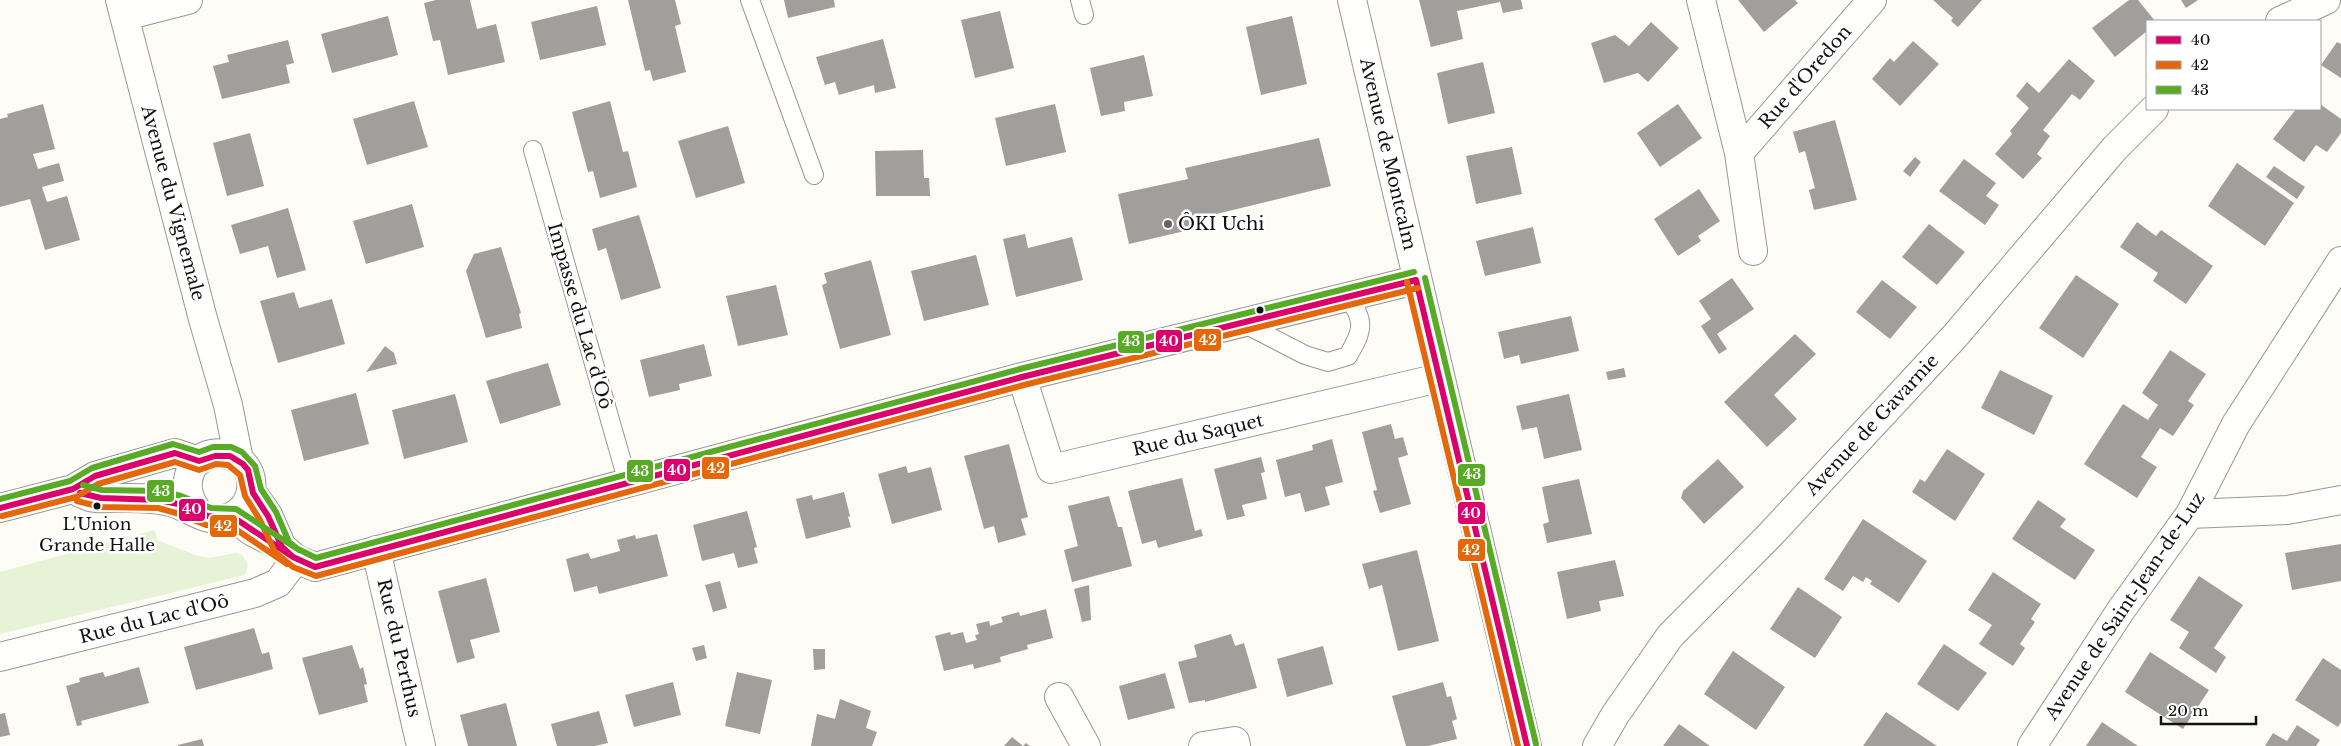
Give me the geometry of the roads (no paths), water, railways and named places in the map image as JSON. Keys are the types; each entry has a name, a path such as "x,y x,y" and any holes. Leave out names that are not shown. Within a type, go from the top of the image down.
{"street":[{"path":"122,8 188,0"},
{"name":"Avenue de Montcalm","path":"1352,0 1416,280 1527,746"},
{"name":"Rue d'Oredon","path":"1700,0 1739,153 1753,251"},
{"name":"Rue d'Oredon","path":"1739,153 1872,0"},
{"path":"2282,20 2326,0"},
{"name":"Avenue du Vignemale","path":"122,8 203,318 228,405 239,460"},
{"name":"Avenue de Gavarnie","path":"1598,746 1615,715 1670,636 1770,535 1955,336 2115,148 2153,110"},
{"name":"Avenue de Saint-Jean-de-Luz","path":"2032,746 2121,610 2190,514 2236,424 2341,261"},
{"path":"233,517 250,531 315,567 1022,377 1416,280"},
{"name":"Rue du Saquet","path":"1022,377 1051,469 1439,378"},
{"path":"200,514 192,505 187,493 187,481 191,470 205,458 228,405"},
{"path":"0,508 73,489 95,476 175,454 205,458 230,455 239,460 247,469 252,480 252,492 242,510 233,517 222,520 210,518 170,502 136,498 91,497 73,489"},
{"path":"252,492 268,515 289,553"},
{"path":"2190,514 2288,510 2341,500"},
{"name":"Rue du Perthus","path":"376,550 421,746"},
{"name":"Rue du Lac d'Oô","path":"0,658 255,593 278,583 289,553"},
{"path":"1059,697 1086,746"},
{"path":"1203,746 1235,741 1236,746"}],"lane":[{"path":"750,0 814,175"},
{"name":"Impasse du Lac d'Oô","path":"532,150 628,483"},
{"path":"1243,323 1305,355 1328,362 1348,356 1360,335 1361,321 1347,296"}],"place":[{"name":"ÔKI Uchi","path":"1168,224"},
{"name":"L'Union Grande Halle","path":"97,506"}]}
